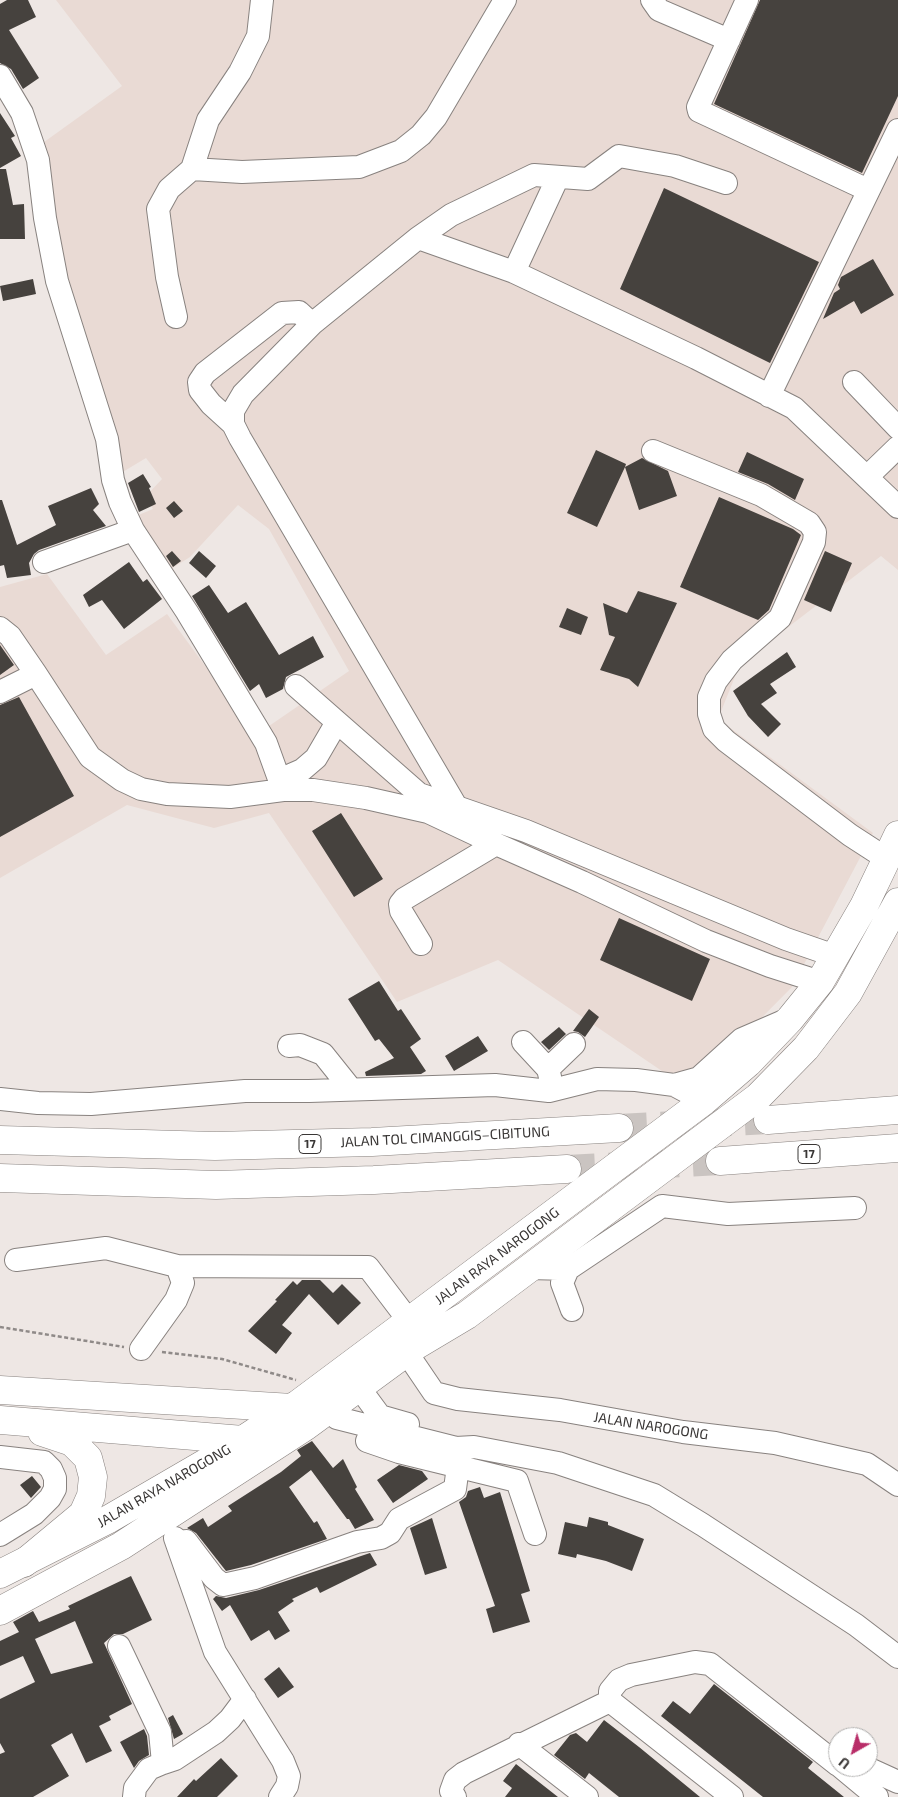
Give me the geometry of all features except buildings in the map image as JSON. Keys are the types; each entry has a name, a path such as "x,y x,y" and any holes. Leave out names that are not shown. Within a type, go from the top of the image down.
{"main road":[{"name":"JALAN RAYA NAROGONG","path":"315,1420 321,1387 704,1101 748,1064 790,1019 820,982 864,906 892,847"},
{"name":"JALAN RAYA NAROGONG","path":"0,1574 249,1449 315,1420 415,1346 466,1315 758,1097 806,1048 848,993 895,916"},
{"path":"768,1120 898,1110"},
{"name":"JALAN TOL CIMANGGIS–CIBITUNG","path":"0,1140 215,1146 372,1142 620,1128"},
{"name":"17","path":"720,1161 898,1148"},
{"path":"0,1178 216,1185 374,1180 567,1169"},
{"path":"121,1546 173,1534 244,1482 315,1420 366,1397 413,1362 466,1315"},
{"path":"0,1390 315,1420"},
{"path":"5,1421 249,1449"},
{"path":"5,1421 72,1442 88,1458 93,1477 91,1496 83,1514 24,1563"},
{"name":"JALAN RAYA NAROGONG","path":"0,1612 121,1546 249,1449"}],"street":[{"path":"176,317 167,277 158,209 169,189 192,168 208,120 240,72 258,36 262,0"},
{"path":"192,168 242,172 359,167 401,151 421,135 436,117 505,0"},
{"path":"652,0 659,10 728,40"},
{"path":"747,0 698,107 702,114 868,190"},
{"path":"0,76 22,113 38,160 44,218 57,281 107,439 113,480 133,530 187,612 266,743 281,785"},
{"path":"769,396 898,132"},
{"path":"233,424 233,412 243,394 312,324 418,238 451,215 534,176 588,179 619,156 675,166 726,183"},
{"path":"514,272 558,177"},
{"path":"418,238 514,272 696,358 794,408 898,507"},
{"path":"312,324 299,312 282,313 205,373 200,382 200,390 211,404 233,424 456,806"},
{"path":"854,382 898,428"},
{"path":"867,477 898,447"},
{"path":"653,451 761,495 809,523 815,532 814,542 780,618 732,660 716,681 709,697 709,714 714,729 726,741 850,835 892,847"},
{"path":"44,562 133,530"},
{"path":"0,628 10,636 90,757 122,780 141,789 167,794 230,797 281,785 366,798 428,812 706,941 770,966 820,982"},
{"path":"0,692 36,674"},
{"path":"296,686 419,794 526,832 786,939 835,956"},
{"path":"281,785 316,758 337,722"},
{"path":"421,944 401,911 400,904 404,899 496,844"},
{"path":"864,906 895,916"},
{"path":"674,1085 699,1078 742,1039 790,1019"},
{"path":"523,1042 548,1080"},
{"path":"548,1080 574,1044"},
{"path":"288,1046 300,1045 323,1054 351,1088"},
{"path":"0,1099 38,1103 92,1104 245,1091 309,1092 351,1088 494,1085 548,1080 597,1079 636,1080 674,1085 704,1101"},
{"path":"572,1310 562,1283 568,1269 662,1206 728,1214 855,1208"},
{"path":"16,1260 106,1248 177,1266 368,1268 409,1321"},
{"path":"141,1349 176,1300 183,1283 177,1266"},
{"path":"529,1268 568,1269"},
{"name":"JALAN NAROGONG","path":"413,1362 434,1393 458,1399 560,1410 683,1432 775,1443 867,1464 898,1485"},
{"path":"366,1397 380,1416 458,1437 474,1447"},
{"path":"315,1420 456,1448 474,1447 558,1463 620,1482 654,1495 856,1625 898,1658"},
{"path":"315,1420 399,1452 517,1481 535,1534"},
{"path":"0,1457 44,1462 51,1468 55,1478 55,1489 50,1498 34,1514 0,1535"},
{"path":"173,1534 186,1541 214,1578 223,1585 255,1578 357,1542 386,1536 399,1519 455,1489 458,1466"},
{"path":"173,1534 215,1652 283,1761 289,1776 287,1786 280,1797"},
{"path":"119,1646 160,1732 163,1763"},
{"path":"610,1701 610,1691 619,1680 631,1675 702,1662 710,1664 828,1756"},
{"path":"134,1797 135,1788 149,1769 175,1759 216,1732 230,1719 245,1699"},
{"path":"455,1797 451,1791 455,1780 519,1744 610,1701"},
{"path":"610,1701 732,1797"},
{"path":"519,1744 587,1797"},
{"path":"878,1773 898,1782"},
{"path":"853,1777 877,1797"}],"path":[{"path":"0,1327 222,1360 321,1387"}],"shaded area":[{"path":"56,0 898,0 898,570 881,556 740,664 718,719 873,833 792,987 690,1090 498,960 397,1002 269,813 214,828 127,805 0,878 0,587 47,574 106,655 167,614 256,735 349,671 269,529 238,505 190,557 163,574 124,521 153,509 145,497 162,479 146,458 121,473 33,150 122,86"}],"tunnel":[{"path":"619,1128 768,1120"},
{"path":"567,1169 720,1161"}]}
